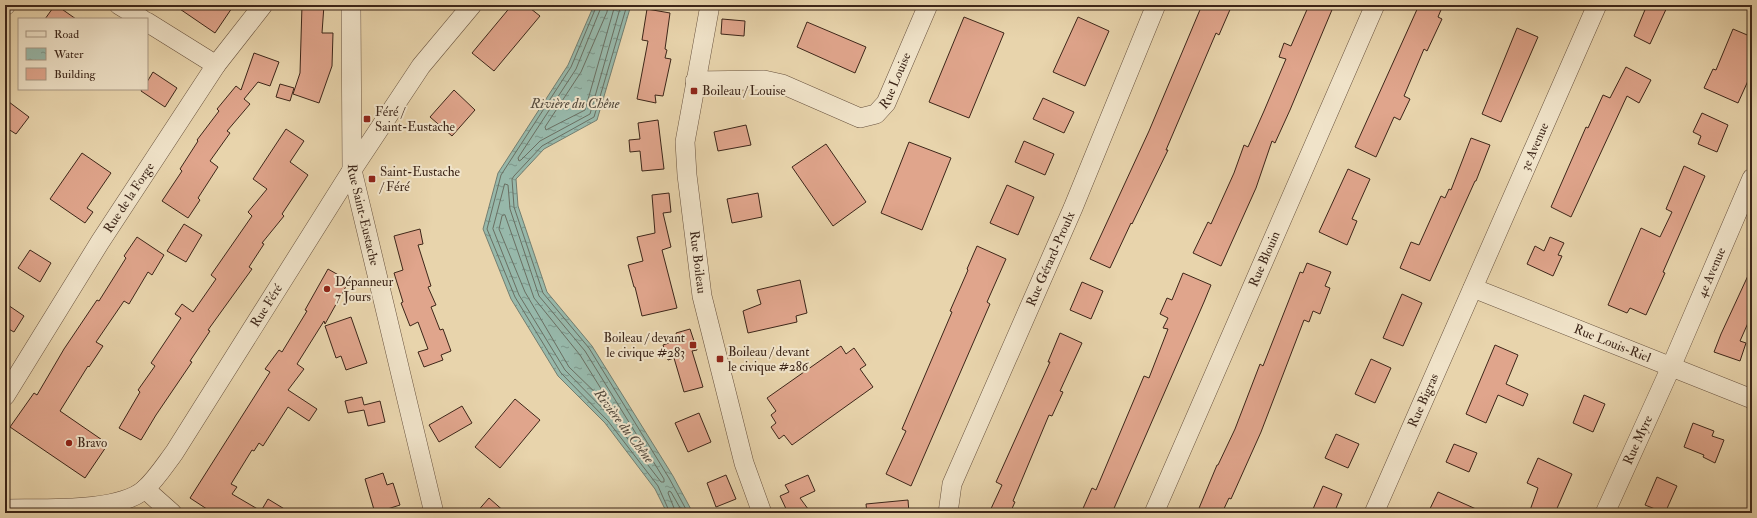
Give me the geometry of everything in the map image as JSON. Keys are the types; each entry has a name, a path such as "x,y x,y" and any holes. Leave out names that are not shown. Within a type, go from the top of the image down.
{"street":[{"path":"119,5 140,18"},
{"name":"Rue de la Forge","path":"5,396 100,242 216,65 263,5"},
{"name":"Rue Saint-Eustache","path":"351,5 352,170 434,513"},
{"name":"Rue Féré","path":"5,509 95,509 126,500 145,489 174,453 352,170 421,66 472,5"},
{"name":"Rue Boileau","path":"710,5 685,142 702,296 744,463 762,513"},
{"name":"Rue Louise","path":"696,81 764,80 782,84 860,118 876,114 886,102 928,5"},
{"name":"Rue Gérard-Proulx","path":"948,513 952,484 1073,208 1156,5"},
{"name":"Rue Blouin","path":"1154,513 1376,5"},
{"name":"3e Avenue","path":"1473,288 1597,5"},
{"path":"148,23 216,65"},
{"name":"4e Avenue","path":"1671,367 1752,178"},
{"name":"Rue Louis-Riel","path":"1473,288 1752,399"},
{"name":"Rue Bigras","path":"1374,513 1473,288"},
{"name":"Rue Myre","path":"1605,513 1671,367"},
{"path":"145,489 172,513"}],"water":[{"name":"Rivière du Chêne","path":"594,5 631,5 597,120 544,149 516,179 518,206 547,292 592,346 673,476 693,513 667,513 655,489 605,423 558,376 511,299 483,229 498,173 568,65"}],"building":[{"path":"56,5 75,18 46,18"},
{"path":"174,5 234,5 215,33"},
{"path":"302,5 324,5 322,33 333,33 332,66 319,103 293,94 300,73"},
{"path":"512,5 526,5 540,16 494,71 472,53"},
{"path":"1202,5 1232,5 1219,35 1216,33 1166,150 1168,150 1110,268 1090,259 1149,131"},
{"path":"1309,5 1334,5 1275,143 1272,141 1256,188 1221,266 1193,253 1208,222 1211,224 1234,173 1244,145 1248,147 1264,111 1286,59 1279,57 1284,43 1291,46"},
{"path":"1419,5 1443,5 1438,17 1442,19 1427,51 1424,49 1404,96 1410,99 1400,120 1394,117 1376,157 1355,147"},
{"path":"1647,5 1668,5 1650,44 1634,36"},
{"path":"647,9 670,13 665,58 671,59 663,96 655,95 656,103 637,99 648,41 642,40"},
{"path":"964,17 1004,33 969,118 929,102"},
{"path":"1078,17 1109,31 1085,86 1053,72"},
{"path":"722,19 745,21 744,36 721,34"},
{"path":"807,22 866,47 855,73 797,47"},
{"path":"1517,28 1538,37 1501,122 1482,114"},
{"path":"1733,29 1752,37 1752,72 1738,103 1704,88 1713,69 1716,70"},
{"path":"254,53 279,62 270,86 258,82 244,99 250,104 227,131 230,133 210,161 218,167 198,198 200,200 188,218 162,201 182,171 180,169 198,141 197,140 219,111 217,109 236,86 241,90"},
{"path":"1626,67 1651,80 1639,103 1627,96 1571,217 1551,207 1586,127 1588,128 1603,95 1610,98"},
{"path":"153,72 177,88 165,107 141,91 148,90 148,80"},
{"path":"280,84 294,88 290,101 276,97"},
{"path":"454,90 475,110 452,136 430,117"},
{"path":"1043,98 1074,112 1064,133 1033,119"},
{"path":"5,99 29,117 16,134 5,127"},
{"path":"1702,113 1728,125 1717,152 1698,144 1701,136 1693,132"},
{"path":"658,120 664,169 642,171 640,151 630,152 629,140 640,139 638,123"},
{"path":"746,125 751,145 718,151 714,132"},
{"path":"286,129 304,141 290,162 308,175 282,214 284,216 262,243 264,244 249,267 252,269 208,330 210,331 190,361 192,362 141,440 119,428 140,392 138,390 155,366 151,363 181,318 175,314 182,304 193,312 216,279 211,275 252,216 248,212 267,189 253,179"},
{"path":"1471,138 1490,145 1476,181 1430,281 1400,268 1411,242 1419,245 1441,196 1445,198 1449,189 1451,190"},
{"path":"1024,141 1054,154 1045,175 1015,162"},
{"path":"909,142 951,158 922,230 881,213"},
{"path":"826,144 866,202 833,226 792,167"},
{"path":"82,153 111,173 87,208 93,212 85,223 50,199"},
{"path":"1684,166 1705,176 1646,315 1630,308 1627,313 1608,305 1641,228 1660,237 1672,212 1666,209"},
{"path":"1348,169 1370,179 1352,219 1357,221 1347,245 1319,232"},
{"path":"1007,185 1034,197 1018,235 990,223"},
{"path":"669,193 671,212 663,213 671,247 662,250 677,308 642,316 628,265 643,261 637,237 655,233 652,195"},
{"path":"758,193 762,217 732,223 727,199"},
{"path":"184,224 202,235 186,262 167,251"},
{"path":"420,229 423,244 418,245 431,286 428,287 436,305 431,307 440,330 443,329 451,351 441,355 443,360 424,367 418,352 428,349 418,322 410,326 401,303 403,302 394,273 403,270 394,236"},
{"path":"137,237 164,255 152,275 148,272 129,304 124,301 96,342 103,346 89,367 88,366 60,411 108,444 85,478 10,427 34,393 37,395 64,349 97,300 99,301 126,258 124,256"},
{"path":"1550,237 1564,243 1558,255 1562,256 1553,276 1527,264 1535,246 1544,251"},
{"path":"977,246 1006,259 987,302 990,304 911,486 886,474 906,431 902,429 952,312 950,311"},
{"path":"30,250 51,263 40,282 18,268"},
{"path":"1307,263 1331,272 1325,286 1330,288 1320,314 1313,311 1309,322 1304,320 1261,432 1231,499 1229,498 1222,513 1197,513 1217,465 1235,429 1260,364 1263,366 1300,272 1303,273"},
{"path":"1752,267 1752,314 1740,341 1746,343 1740,361 1714,352"},
{"path":"328,269 349,281 325,324 324,321 297,364 304,369 288,390 317,409 309,421 288,407 263,446 259,443 254,451 252,450 231,484 237,487 232,494 261,511 268,499 291,513 213,513 190,498 270,372 265,369 279,350 282,352 307,311 305,310"},
{"path":"1183,273 1211,285 1204,302 1112,513 1081,513 1092,488 1096,490 1144,376 1149,378 1168,329 1163,328 1168,318 1160,314 1167,298 1172,300"},
{"path":"800,280 807,313 796,316 797,322 748,333 743,311 761,304 757,290"},
{"path":"1082,282 1103,291 1091,319 1070,310"},
{"path":"1402,294 1422,303 1403,346 1383,338"},
{"path":"5,303 24,316 14,332 5,327"},
{"path":"351,317 367,363 346,370 341,356 336,358 325,326"},
{"path":"690,329 697,350 692,351 703,387 684,392 674,358 668,360 663,345 678,340 676,333"},
{"path":"1060,333 1082,343 1060,391 1063,392 1052,416 1049,415 1013,501 1015,502 1010,513 989,513 1002,485 996,482 1050,362 1048,362"},
{"path":"1495,345 1518,355 1506,384 1528,394 1523,406 1498,395 1486,423 1466,414"},
{"path":"841,346 846,354 854,348 866,365 860,369 873,387 792,445 784,435 779,439 771,427 776,423 771,415 776,411 767,398"},
{"path":"1371,359 1391,368 1375,403 1355,394"},
{"path":"1584,395 1605,404 1593,432 1573,423"},
{"path":"362,397 364,405 380,401 385,422 368,426 364,410 348,413 345,401"},
{"path":"515,399 540,420 500,468 475,447"},
{"path":"462,406 472,423 439,442 429,425"},
{"path":"699,413 711,442 688,452 675,423"},
{"path":"1693,423 1714,431 1712,436 1724,440 1715,463 1703,457 1704,455 1684,447"},
{"path":"1336,434 1359,444 1348,468 1325,458"},
{"path":"1454,444 1477,453 1469,472 1446,462"},
{"path":"1538,458 1572,474 1555,513 1529,513 1538,488 1527,483"},
{"path":"383,473 387,485 393,483 400,505 375,513 365,479"},
{"path":"726,475 736,499 716,507 707,483"},
{"path":"808,475 815,491 800,498 811,513 788,513 780,496 789,492 785,485"},
{"path":"1657,477 1677,486 1665,513 1645,505"},
{"path":"1323,486 1342,494 1334,513 1322,513 1313,509"},
{"path":"1438,492 1485,513 1428,513"},
{"path":"489,498 506,513 476,513"},
{"path":"908,500 909,513 867,513 866,504"}],"place":[{"name":"Boileau / Louise","path":"694,91"},
{"name":"Féré / Saint-Eustache","path":"367,119"},
{"name":"Saint-Eustache / Féré","path":"372,179"},
{"name":"Dépanneur 7 Jours","path":"327,289"},
{"name":"Boileau / devant le civique #283","path":"693,345"},
{"name":"Boileau / devant le civique #286","path":"720,359"},
{"name":"Bravo","path":"69,443"}]}
